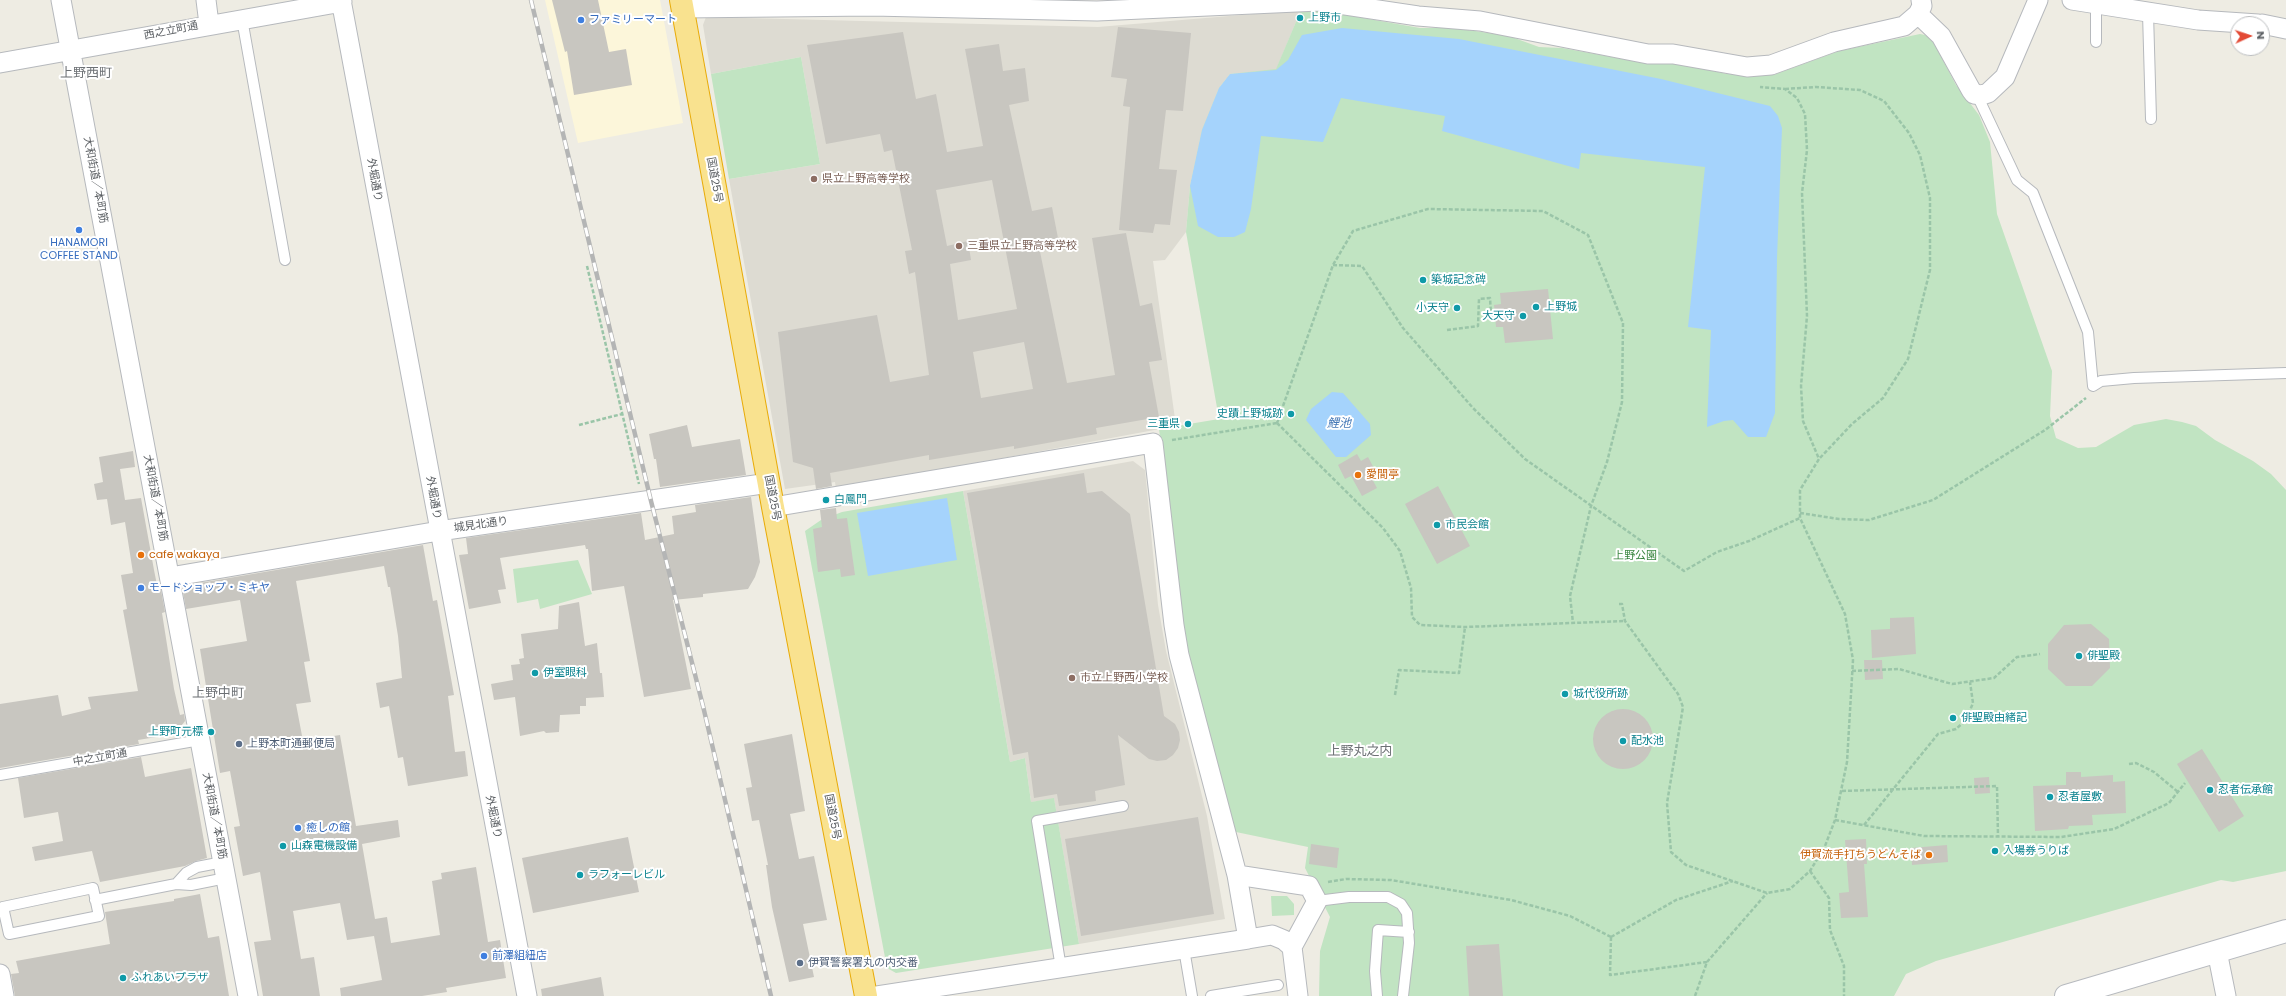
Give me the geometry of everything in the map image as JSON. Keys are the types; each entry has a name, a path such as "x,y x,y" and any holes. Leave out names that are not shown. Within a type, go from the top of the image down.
{"highway":[{"name":"国道25号","path":"682,4 773,507 866,996"}],"street":[{"name":"大和街道／本町筋","path":"61,0 248,996"},
{"path":"206,0 209,24"},
{"path":"682,4 872,6 1097,11 1203,3 1319,0 1418,16 1480,22 1648,54 1673,54 1747,67 1771,65 1834,42 1904,26 1920,7 1941,36 1971,90 1978,95 1988,93 2006,76 2038,0"},
{"path":"2072,0 2098,3 2148,13 2198,20 2230,22"},
{"name":"西之立町通","path":"0,63 341,1"},
{"name":"外堀通り","path":"341,1 527,996"},
{"path":"2270,26 2286,29"},
{"path":"773,507 1153,444 1178,647 1237,875 1248,939"},
{"name":"城見北通り","path":"170,576 439,531 769,483"},
{"path":"1237,875 1313,893 1292,947 1298,996"},
{"path":"2066,996 2286,931"},
{"path":"878,996 1272,935 1284,940 1292,947"},
{"path":"2217,951 2226,996"},
{"path":"0,974 4,996"}],"lane":[{"path":"2096,42 2098,3"},
{"path":"2148,13 2151,119"},
{"path":"242,19 285,260"},
{"path":"1978,95 2017,180 2033,193 2088,332 2093,386 2101,381 2134,378 2286,373"},
{"name":"中之立町通","path":"0,775 200,740"},
{"path":"1061,968 1037,821 1123,806"},
{"path":"176,884 186,873 197,867 224,870"},
{"path":"95,900 176,884 191,885 224,870"},
{"path":"93,888 99,916 9,934 2,907 93,888"},
{"path":"1313,893 1349,897 1388,897 1401,904 1407,913 1409,932 1403,996"},
{"path":"1377,996 1375,970 1378,930 1409,932"},
{"path":"1184,949 1192,996"},
{"path":"1211,996 1261,992 1278,985"}],"path":[{"path":"1619,604 1622,604 1625,622 1678,694 1683,707 1667,803 1671,852 1686,864 1767,893 1790,889 1810,872 1825,846 1835,820 1847,762 1853,660 1845,614 1800,518 1800,490 1819,458 1852,424 1883,398 1908,359 1930,270 1930,198 1920,155 1909,133 1884,101 1860,90 1816,87 1785,89 1756,86"},
{"path":"1785,89 1797,98 1804,114 1807,150 1802,193 1807,316 1801,386 1803,421 1819,458"},
{"path":"1277,423 1333,265 1353,231 1428,209 1543,211 1588,235 1623,323 1622,402 1607,462 1591,506 1570,596 1573,623"},
{"path":"1333,265 1362,266 1402,328 1473,408 1525,460 1684,571 1717,552 1749,541 1800,518"},
{"path":"587,266 644,502"},
{"path":"1447,330 1478,326 1479,299 1490,298 1491,315 1494,315"},
{"path":"1800,513 1839,519 1869,520 1933,500 2073,411 2090,396 2093,386"},
{"path":"579,426 622,414"},
{"path":"1153,444 1277,423"},
{"path":"1277,423 1383,528 1400,551 1411,588 1412,617 1420,625 1465,627 1625,622"},
{"path":"1395,695 1399,670 1458,673 1465,627"},
{"path":"1852,671 1899,669 1952,684 1994,678 2017,657 2040,654"},
{"path":"1864,825 1938,734 1956,729 1966,720 1973,703 1970,682"},
{"path":"2129,764 2136,763 2154,772 2178,792"},
{"path":"1835,820 1924,836 2061,837 2114,829 2169,804 2185,783"},
{"path":"1842,791 1997,786 1998,837"},
{"path":"1810,872 1829,898 1830,930 1844,966 1844,996"},
{"path":"1313,893 1346,879 1406,882 1511,900 1570,916 1611,937"},
{"path":"1611,937 1676,900 1734,881"},
{"path":"1695,996 1707,962 1767,893"},
{"path":"1611,937 1610,975 1707,962"}],"shaded area":[{"path":"545,0 660,0 683,123 578,143"},
{"name":"三重県立上野高等学校","path":"1301,10 1276,70 1230,74 1219,88 1202,131 1190,186 1186,232 1165,260 1153,261 1176,426 836,489 835,482 785,489 729,179 820,164 801,57 711,74 703,25 706,17 1098,27"},
{"path":"1133,461 1145,470 1158,605 1166,651 1207,816 1225,919 1079,944 1054,799 1031,802 1025,758 1010,762 963,491"}],"green space":[{"name":"上野公園","path":"1301,10 1318,10 1420,28 1455,28 1509,36 1539,47 1562,48 1645,63 1668,61 1727,74 1773,75 1839,51 1920,34 1925,35 1933,41 1956,85 1979,115 1990,142 1997,214 2052,371 2050,416 2056,438 2078,448 2096,447 2134,425 2166,419 2182,422 2196,426 2215,440 2253,461 2271,474 2286,490 2286,871 2233,882 2221,880 1936,961 1906,974 1894,996 1319,996 1320,951 1330,917 1305,868 1308,847 1236,832 1196,699 1183,624 1159,429 1219,419 1186,232 1190,186 1202,130 1219,88 1230,74 1276,69"},
{"path":"801,57 820,164 729,179 711,74"},
{"path":"963,491 1010,762 1025,758 1031,802 1054,798 1079,944 896,973 887,968 805,531 821,520 842,512"},
{"path":"578,560 592,594 540,609 538,599 517,603 513,569"},
{"path":"1271,896 1287,896 1294,904 1294,915 1272,916"}],"water":[{"path":"1342,28 1459,39 1661,79 1770,106 1778,116 1782,128 1777,258 1775,413 1766,437 1748,437 1733,420 1724,421 1707,427 1711,330 1688,327 1705,167 1581,153 1579,169 1442,131 1445,116 1341,98 1323,142 1261,136 1251,209 1245,232 1234,237 1218,237 1198,226 1190,186 1202,130 1219,88 1230,74 1276,70 1288,60 1302,35"},
{"name":"鯉池","path":"1332,392 1343,393 1370,424 1371,435 1346,457 1336,457 1306,420 1311,409"},
{"path":"947,498 957,560 868,576 857,513"}],"building":[{"path":"552,0 598,0 609,52 626,49 632,85 574,95 567,51 565,52"},
{"path":"1118,27 1191,33 1183,111 1166,110 1159,169 1177,170 1170,225 1155,224 1153,233 1119,230 1130,107 1123,106 1127,79 1111,77"},
{"path":"903,32 916,99 936,94 947,152 983,146 965,49 999,44 1003,71 1025,68 1029,101 1009,105 1032,211 1052,207 1058,238 1038,242 1067,383 1115,375 1092,238 1126,233 1140,306 1152,303 1162,360 1149,362 1159,417 1096,428 1097,434 1014,449 1014,446 929,460 929,455 830,473 832,486 816,489 813,468 793,462 778,332 877,315 890,382 929,375 915,272 909,274 905,251 912,250 892,150 884,152 880,134 826,144 807,45","holes":["992,180 1017,309 958,320 950,264 971,260 968,241 947,246 936,190","1024,342 1033,389 981,398 973,352"]},
{"name":"大天守","path":"1548,289 1553,339 1505,343 1503,327 1496,327 1494,305 1501,304 1500,293"},
{"path":"687,425 692,447 740,439 746,475 660,487 656,459 654,459 649,434"},
{"path":"133,451 135,467 120,469 125,500 141,498 157,585 160,585 165,612 162,613 174,689 180,715 184,714 185,721 175,734 138,740 139,744 0,768 0,704 58,695 62,716 91,709 88,697 138,691 123,610 127,609 121,575 133,573 125,522 111,525 107,499 97,500 94,484 103,482 99,457"},
{"name":"愛間亭","path":"1357,454 1361,461 1368,457 1377,474 1371,477 1377,488 1362,496 1351,476 1345,479 1338,465"},
{"path":"1084,473 1087,493 1102,491 1130,514 1164,716 1175,724 1179,732 1180,740 1178,748 1173,755 1166,760 1157,761 1149,759 1118,735 1125,785 1095,791 1096,801 1059,806 1057,794 1034,798 1028,752 1013,755 967,493"},
{"name":"市民会館","path":"1438,486 1470,546 1437,564 1405,504"},
{"path":"751,497 760,562 755,577 748,589 703,594 703,597 673,600 691,689 644,697 624,586 592,591 588,549 586,549 585,545 500,558 506,589 498,590 501,603 469,609 459,555 468,554 466,538 641,513 645,540 674,534 672,516 696,512 695,505"},
{"path":"836,508 837,519 847,518 855,575 841,577 840,569 818,572 813,529 822,527 820,510"},
{"path":"423,545 433,601 437,600 454,695 448,696 455,752 465,751 468,776 408,786 403,757 398,758 389,706 380,708 376,683 402,678 398,636 390,587 388,587 384,566 296,581 310,661 304,662 311,702 296,704 303,741 340,735 356,826 398,820 400,837 362,844 375,919 387,917 391,943 440,935 432,881 442,879 441,873 476,867 488,942 500,940 506,978 446,988 447,992 422,996 341,996 340,988 382,980 374,936 347,940 340,903 293,911 301,959 314,957 320,996 263,996 254,942 271,940 260,872 243,876 234,827 240,826 230,771 220,773 200,649 247,641 240,600 186,609 182,586"},
{"path":"579,602 585,646 597,643 604,697 586,698 586,706 580,706 580,714 560,715 559,732 546,733 544,731 520,736 515,697 494,700 491,684 513,680 511,665 520,664 519,659 524,658 521,634 558,629 559,606"},
{"path":"1914,617 1916,654 1872,658 1871,630 1890,629 1890,618"},
{"name":"俳聖殿","path":"2091,624 2109,639 2110,668 2092,686 2066,686 2048,669 2048,644 2064,625"},
{"path":"1864,660 1882,660 1883,679 1865,680"},
{"name":"配水池","path":"1623,709 1640,714 1648,722 1653,739 1648,756 1640,764 1623,769 1606,764 1598,756 1593,739 1598,722 1606,714"},
{"path":"792,734 805,811 790,814 799,859 814,856 827,920 803,924 814,977 789,982 772,907 766,865 768,865 759,820 752,821 746,788 752,787 744,744"},
{"name":"忍者伝承館","path":"2202,749 2244,816 2219,832 2177,764"},
{"path":"141,757 145,777 191,768 207,858 185,866 100,882 92,851 35,861 32,847 63,841 58,812 24,818 18,778"},
{"path":"2066,772 2081,772 2081,777 2113,775 2113,782 2125,781 2126,813 2092,815 2093,825 2069,826 2068,829 2035,831 2033,786 2066,785"},
{"path":"1989,777 1990,793 1975,794 1974,778"},
{"path":"1198,817 1214,914 1081,936 1065,839"},
{"name":"ラフォーレビル","path":"628,837 639,892 533,913 522,858"},
{"path":"1866,839 1867,864 1864,864 1868,917 1841,918 1839,893 1849,892 1845,840"},
{"path":"1311,844 1339,848 1337,868 1309,864"},
{"name":"伊賀流手打ちうどんそば","path":"1947,845 1948,862 1912,865 1911,848"},
{"name":"ふれあいプラザ","path":"200,894 208,938 219,936 229,996 15,996 11,974 19,973 16,961 110,944 105,912 174,901 174,899"},
{"path":"1499,944 1503,996 1469,996 1466,946"},
{"path":"601,977 604,996 542,996 541,989"}],"railway":[{"path":"531,0 651,501 703,706 771,996"}],"place":[{"name":"上野市","path":"1300,18"},
{"name":"ファミリーマート","path":"581,20"},
{"name":"県立上野高等学校","path":"814,179"},
{"name":"HANAMORI COFFEE STAND","path":"79,230"},
{"name":"三重県立上野高等学校","path":"959,246"},
{"name":"築城記念碑","path":"1423,280"},
{"name":"上野城","path":"1536,307"},
{"name":"小天守","path":"1457,308"},
{"name":"大天守","path":"1523,316"},
{"name":"史蹟上野城跡","path":"1291,414"},
{"name":"三重県","path":"1188,424"},
{"name":"愛間亭","path":"1358,475"},
{"name":"白鳳門","path":"826,500"},
{"name":"市民会館","path":"1437,525"},
{"name":"cafe wakaya","path":"141,555"},
{"name":"モードショップ・ミキヤ","path":"141,588"},
{"name":"俳聖殿","path":"2079,656"},
{"name":"伊室眼科","path":"535,673"},
{"name":"市立上野西小学校","path":"1072,678"},
{"name":"城代役所跡","path":"1565,694"},
{"name":"俳聖殿由緒記","path":"1953,718"},
{"name":"上野町元標","path":"211,732"},
{"name":"配水池","path":"1623,741"},
{"name":"上野本町通郵便局","path":"239,744"},
{"name":"忍者伝承館","path":"2210,790"},
{"name":"忍者屋敷","path":"2050,797"},
{"name":"癒しの館","path":"298,828"},
{"name":"山森電機設備","path":"283,846"},
{"name":"入場券うりば","path":"1995,851"},
{"name":"伊賀流手打ちうどんそば","path":"1929,855"},
{"name":"ラフォーレビル","path":"580,875"},
{"name":"前澤組紐店","path":"484,956"},
{"name":"伊賀警察署丸の内交番","path":"800,963"},
{"name":"ふれあいプラザ","path":"123,978"}],"district":[{"name":"上野西町","path":"86,74"},
{"name":"上野中町","path":"218,694"},
{"name":"上野丸之内","path":"1360,752"}]}
